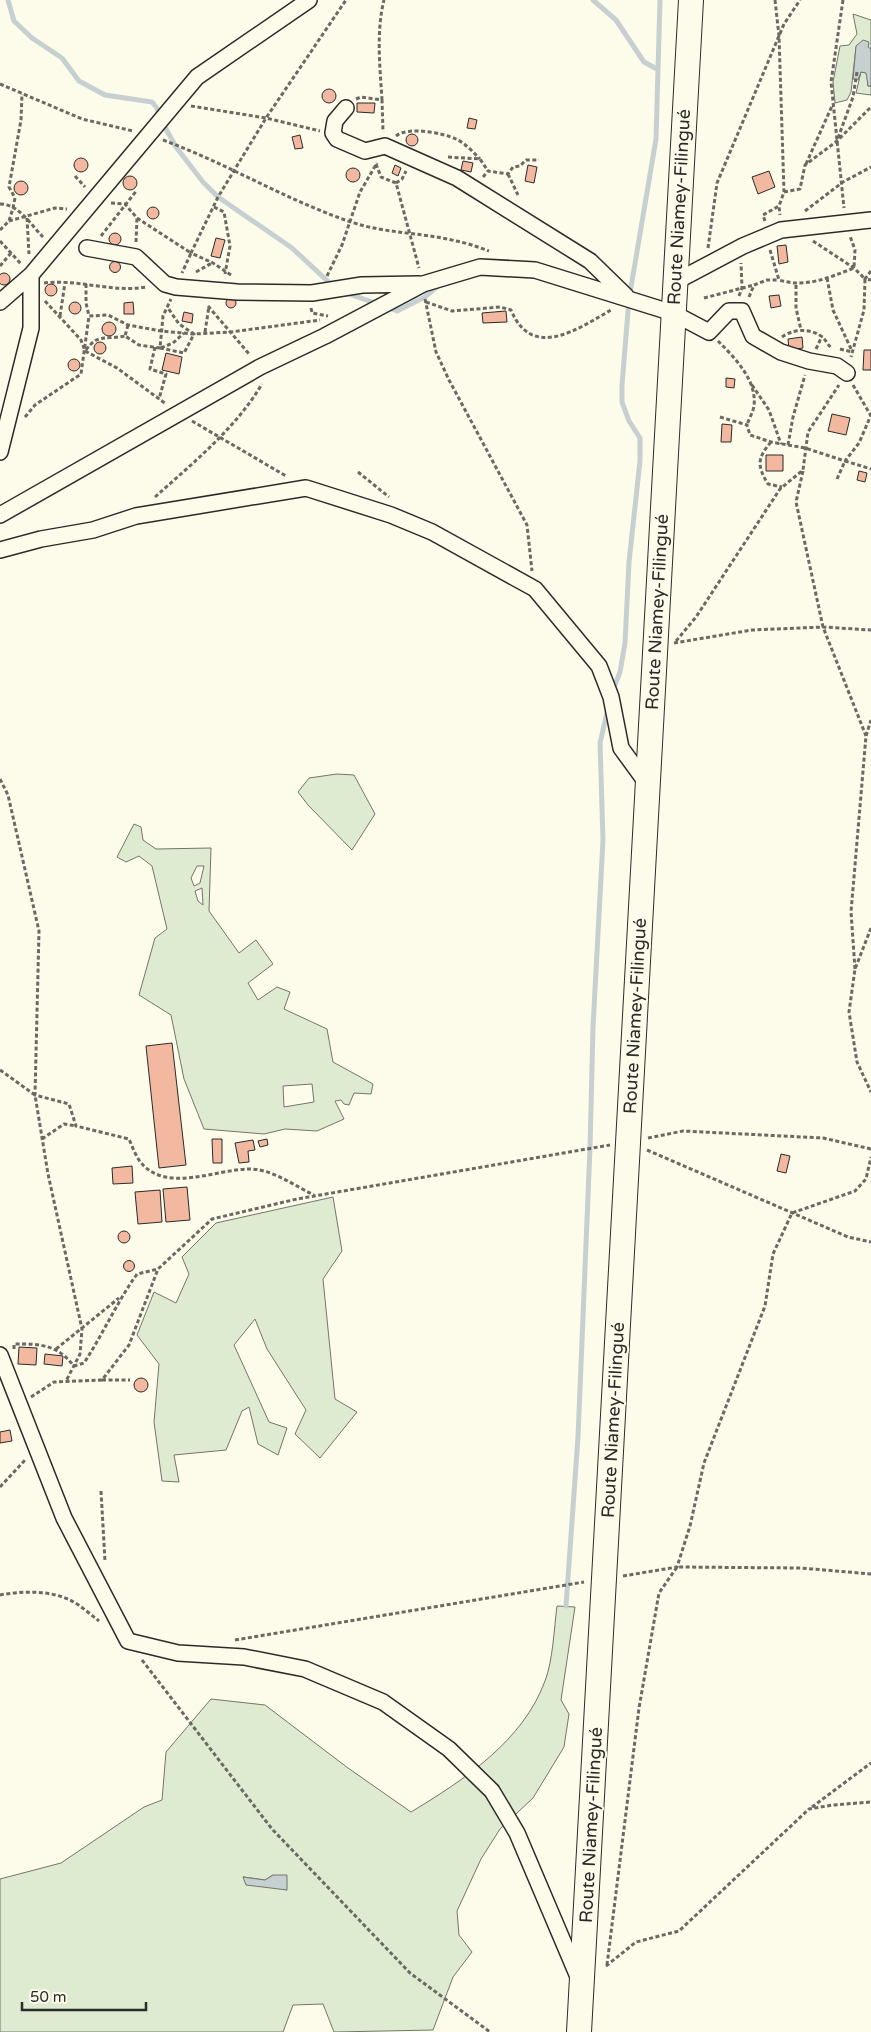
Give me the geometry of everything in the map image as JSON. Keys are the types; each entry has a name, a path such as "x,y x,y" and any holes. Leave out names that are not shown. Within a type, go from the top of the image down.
{"main road":[{"name":"Route Niamey-Filingué","path":"579,2032 648,785 664,646 675,282 691,0"}],"street":[{"path":"0,302 33,279 54,248 197,76 309,0"},
{"path":"346,108 335,121 333,133 337,139 365,151 385,146 457,178 590,261 629,299"},
{"path":"675,282 740,248 775,233 799,228 871,220"},
{"path":"87,248 136,257 165,284 176,287 237,292 320,292 362,285 423,284"},
{"path":"0,515 260,368 423,284 480,267 535,270 674,313 709,332 735,311 753,336 764,343 781,352 810,361 837,366 847,374"},
{"path":"2,446 31,328 33,279"},
{"path":"0,550 41,539 93,530 136,516 306,488 391,515 432,532 535,589 599,666 611,697 621,748 648,785"},
{"path":"7,1354 18,1405 64,1518 128,1641 178,1653 244,1657 305,1669 383,1702 450,1749 492,1791 517,1833 582,1985"}],"path":[{"path":"234,277 213,263 191,253 214,207 266,118 346,0"},
{"path":"384,0 381,11 380,52 381,123 385,146"},
{"path":"775,0 779,36 784,192 779,206 770,256 779,280"},
{"path":"705,266 717,183 784,24 800,0"},
{"path":"843,0 831,82 832,104 843,182 845,222 855,250 854,268"},
{"path":"837,141 853,97 857,72"},
{"path":"0,84 82,119 148,135 236,170 311,207 349,221 377,230 455,240 491,252"},
{"path":"10,221 14,198 9,186 21,120 22,94"},
{"path":"346,108 361,97 382,100"},
{"path":"174,104 266,118 306,129 333,133"},
{"path":"784,192 800,189 805,165 832,104"},
{"path":"805,165 837,141 871,108"},
{"path":"311,308 342,245 360,192 385,146 401,132 418,130 456,139 480,159"},
{"path":"508,174 513,167 520,166 526,160 539,160"},
{"path":"376,164 381,177 396,183 423,284 436,352 445,373 527,525 535,589"},
{"path":"775,233 843,182 871,167"},
{"path":"473,188 488,171 508,174"},
{"path":"508,174 518,195"},
{"path":"87,248 107,231 137,190"},
{"path":"0,204 7,204 26,217 32,226 54,248"},
{"path":"775,233 763,215 779,206"},
{"path":"205,332 208,306 215,289 226,272 230,246 224,212 214,207"},
{"path":"0,230 10,221 55,208 85,210"},
{"path":"26,217 33,279"},
{"path":"136,257 137,218"},
{"path":"799,228 812,240 854,268 865,279 871,280"},
{"path":"0,242 33,279 42,297 81,340 85,351 117,368 180,414 306,488"},
{"path":"735,311 742,288 740,248"},
{"path":"0,266 11,253"},
{"path":"704,298 768,280 779,280 796,285 827,278 854,268"},
{"path":"866,736 823,627 796,502 808,432 847,374 864,310 865,279 871,271"},
{"path":"827,278 833,310 852,352"},
{"path":"33,279 117,289 165,284"},
{"path":"60,316 65,283"},
{"path":"2,446 36,405 81,374 90,316 86,303 86,284"},
{"path":"735,311 754,285"},
{"path":"796,285 796,308 801,330"},
{"path":"426,302 452,311 500,307 511,310 517,325 530,334 545,338 572,332 629,299"},
{"path":"150,501 220,438 249,405 264,380 260,368 208,306"},
{"path":"168,308 179,324 194,334"},
{"path":"90,316 108,315 128,325 194,334 231,332 312,322 331,317"},
{"path":"764,343 780,338 788,332 801,330 822,336 829,347 852,352"},
{"path":"709,332 737,360 768,410 782,444"},
{"path":"184,333 173,343 160,348 184,353 194,334"},
{"path":"85,351 93,340 99,337 110,339 125,336"},
{"path":"154,348 150,368 166,374 159,399"},
{"path":"788,445 793,417 810,361"},
{"path":"837,479 845,461 859,442 871,416 847,374"},
{"path":"750,382 754,406 747,425 750,435 770,442 805,448 871,468"},
{"path":"720,417 747,425"},
{"path":"770,442 760,454 760,472 768,484 783,487"},
{"path":"664,646 696,617 783,487 803,470"},
{"path":"664,646 752,630 823,627 871,630"},
{"path":"871,720 866,736 851,912 855,969 849,1012 857,1062 871,1092"},
{"path":"0,779 8,795 39,931 35,1095 48,1174 82,1329 80,1354 66,1381"},
{"path":"855,969 871,928"},
{"path":"0,1070 35,1095 69,1104 76,1126"},
{"path":"42,1139 64,1124 76,1126 129,1139 140,1161 158,1176 172,1179 252,1169 274,1176 314,1196"},
{"path":"102,1380 129,1345 158,1269 212,1219 314,1196 683,1131 823,1138 871,1149"},
{"path":"628,1141 848,1237 871,1242"},
{"path":"607,1965 640,1708 659,1594 676,1566 690,1526 704,1463 766,1306 773,1254 792,1213 855,1191 866,1179 871,1157"},
{"path":"74,1366 84,1363 99,1340 121,1296 137,1274 158,1269"},
{"path":"56,1349 121,1296"},
{"path":"7,1354 14,1344 36,1344 56,1349 64,1354 74,1366"},
{"path":"18,1405 54,1382 130,1380"},
{"path":"0,1488 20,1468 34,1445"},
{"path":"101,1491 105,1565"},
{"path":"232,1640 393,1616 676,1566 801,1568 871,1574"},
{"path":"0,1595 18,1592 41,1593 70,1600 128,1641 272,1829 410,1973 490,2032"},
{"path":"582,1985 636,1942 679,1931 809,1809 871,1763"},
{"path":"809,1809 871,1802"}],"green space":[{"path":"853,14 871,20 871,49 856,47 851,92 847,100 835,103 833,82 840,46 849,45 857,34"},
{"path":"861,72 867,73 868,86 871,86 871,95 856,93"},
{"path":"337,774 354,775 375,814 352,850 308,805 298,792 309,778"},
{"path":"134,824 141,827 143,840 156,849 211,848 209,911 239,953 256,940 273,964 248,983 258,1000 277,987 290,992 284,1009 327,1029 333,1062 373,1084 371,1094 354,1093 349,1105 344,1104 341,1100 335,1101 344,1119 317,1131 285,1129 264,1134 204,1129 184,1079 171,1015 139,995 155,938 167,929 152,866 139,856 126,862 117,857","holes":["197,866 204,866 200,883 194,886 191,878","202,888 203,905 198,901 195,891","312,1084 314,1102 284,1107 283,1086"]},
{"path":"333,1197 342,1251 323,1279 335,1399 357,1412 320,1458 295,1434 306,1410 267,1349 255,1319 234,1345 269,1422 287,1428 278,1455 258,1444 249,1407 242,1411 226,1450 174,1455 179,1482 162,1481 154,1422 159,1364 137,1335 154,1292 176,1303 189,1274 182,1257 216,1223"},
{"path":"557,1606 575,1607 561,1700 569,1714 564,1747 533,1798 500,1829 481,1859 457,1911 459,1935 472,1952 453,1977 433,2030 334,2032 323,2004 293,2005 283,2032 0,2032 0,1879 61,1863 144,1807 162,1800 166,1752 211,1699 265,1705 348,1768 411,1812 451,1786 490,1757 522,1722 535,1703 548,1673","holes":["273,1875 287,1890 243,1877 265,1880"]}],"shaded area":[{"path":"863,40 869,42 868,47 871,49 871,86 868,86 866,73 861,72 858,80 853,79 856,46"},
{"path":"273,1875 287,1875 287,1890 246,1885 243,1877 265,1880"}],"building":[{"path":"329,89 334,91 336,96 334,101 329,103 324,101 322,96 324,91"},
{"path":"357,103 375,103 374,113 357,112"},
{"path":"469,118 477,120 475,129 467,128"},
{"path":"410,134 414,134 418,140 414,146 410,146 406,142 406,138"},
{"path":"300,135 303,148 295,149 292,137"},
{"path":"81,158 86,160 88,165 86,170 81,172 76,170 74,165 76,160"},
{"path":"463,161 473,163 471,172 461,170"},
{"path":"395,165 401,168 398,176 392,173"},
{"path":"528,165 537,167 534,183 525,181"},
{"path":"350,168 356,168 360,175 356,182 350,182 346,178 346,172"},
{"path":"769,171 775,187 758,194 752,177"},
{"path":"127,176 133,176 137,183 133,190 127,190 123,186 123,180"},
{"path":"21,181 26,183 28,188 26,193 21,195 16,193 14,188 16,183"},
{"path":"151,207 155,207 159,213 155,219 151,219 147,215 147,211"},
{"path":"113,233 117,233 121,239 117,245 113,245 109,241 109,237"},
{"path":"216,238 225,240 220,258 211,256"},
{"path":"786,245 788,262 779,264 777,246"},
{"path":"113,262 117,262 120,267 119,271 113,272 110,269 110,265"},
{"path":"2,273 6,273 10,279 6,285 2,285 -2,281 -2,277"},
{"path":"49,284 53,284 57,290 53,296 49,296 45,292 45,288"},
{"path":"779,295 781,306 771,308 769,296"},
{"path":"229,298 233,298 236,303 235,307 229,308 226,305 226,301"},
{"path":"73,302 77,302 81,308 77,314 73,314 69,310 69,306"},
{"path":"133,302 134,314 124,314 124,303"},
{"path":"506,311 507,322 483,323 482,313"},
{"path":"184,312 193,314 192,323 182,321"},
{"path":"109,322 114,324 116,329 114,334 109,336 104,334 102,329 104,324"},
{"path":"802,337 803,348 789,350 788,339"},
{"path":"100,342 106,348 100,354 94,348"},
{"path":"864,350 871,350 871,370 863,370"},
{"path":"166,353 182,357 179,374 162,370"},
{"path":"72,359 76,359 80,365 76,371 72,371 68,367 68,363"},
{"path":"726,378 735,379 734,388 726,387"},
{"path":"832,414 850,418 846,435 828,431"},
{"path":"722,424 732,425 731,442 721,442"},
{"path":"766,455 783,455 783,471 766,471"},
{"path":"859,471 867,473 865,482 857,480"},
{"path":"172,1043 186,1165 159,1168 146,1046"},
{"path":"212,1139 222,1139 222,1163 213,1163"},
{"path":"267,1139 268,1145 260,1147 258,1141"},
{"path":"253,1140 255,1150 248,1151 249,1162 239,1163 235,1143"},
{"path":"781,1154 790,1156 786,1173 777,1171"},
{"path":"132,1166 133,1183 113,1184 112,1168"},
{"path":"187,1187 190,1220 166,1222 163,1189"},
{"path":"160,1190 162,1222 138,1224 135,1192"},
{"path":"124,1231 130,1237 124,1243 118,1237"},
{"path":"127,1261 131,1261 134,1266 133,1270 127,1271 124,1268 124,1264"},
{"path":"19,1347 37,1348 36,1365 18,1364"},
{"path":"45,1354 63,1356 62,1366 44,1364"},
{"path":"141,1378 146,1380 148,1385 146,1390 141,1392 136,1390 134,1385 136,1380"},
{"path":"10,1430 12,1441 0,1443 0,1432"}],"waterway":[{"path":"8,0 14,21 32,38 62,58 79,81 105,95 152,102 157,108 161,120 176,147 203,182 218,197 292,248 334,287"},
{"path":"593,0 616,20 644,62 657,69"},
{"path":"613,690 620,672 625,643 629,562 640,461 640,438 629,421 622,402 622,385 629,299 656,139 660,0"},
{"path":"386,307 397,311 425,297 439,285"},
{"path":"346,293 378,304"},
{"path":"566,1606 578,1437 593,1027 603,840 600,743 608,708"}]}
